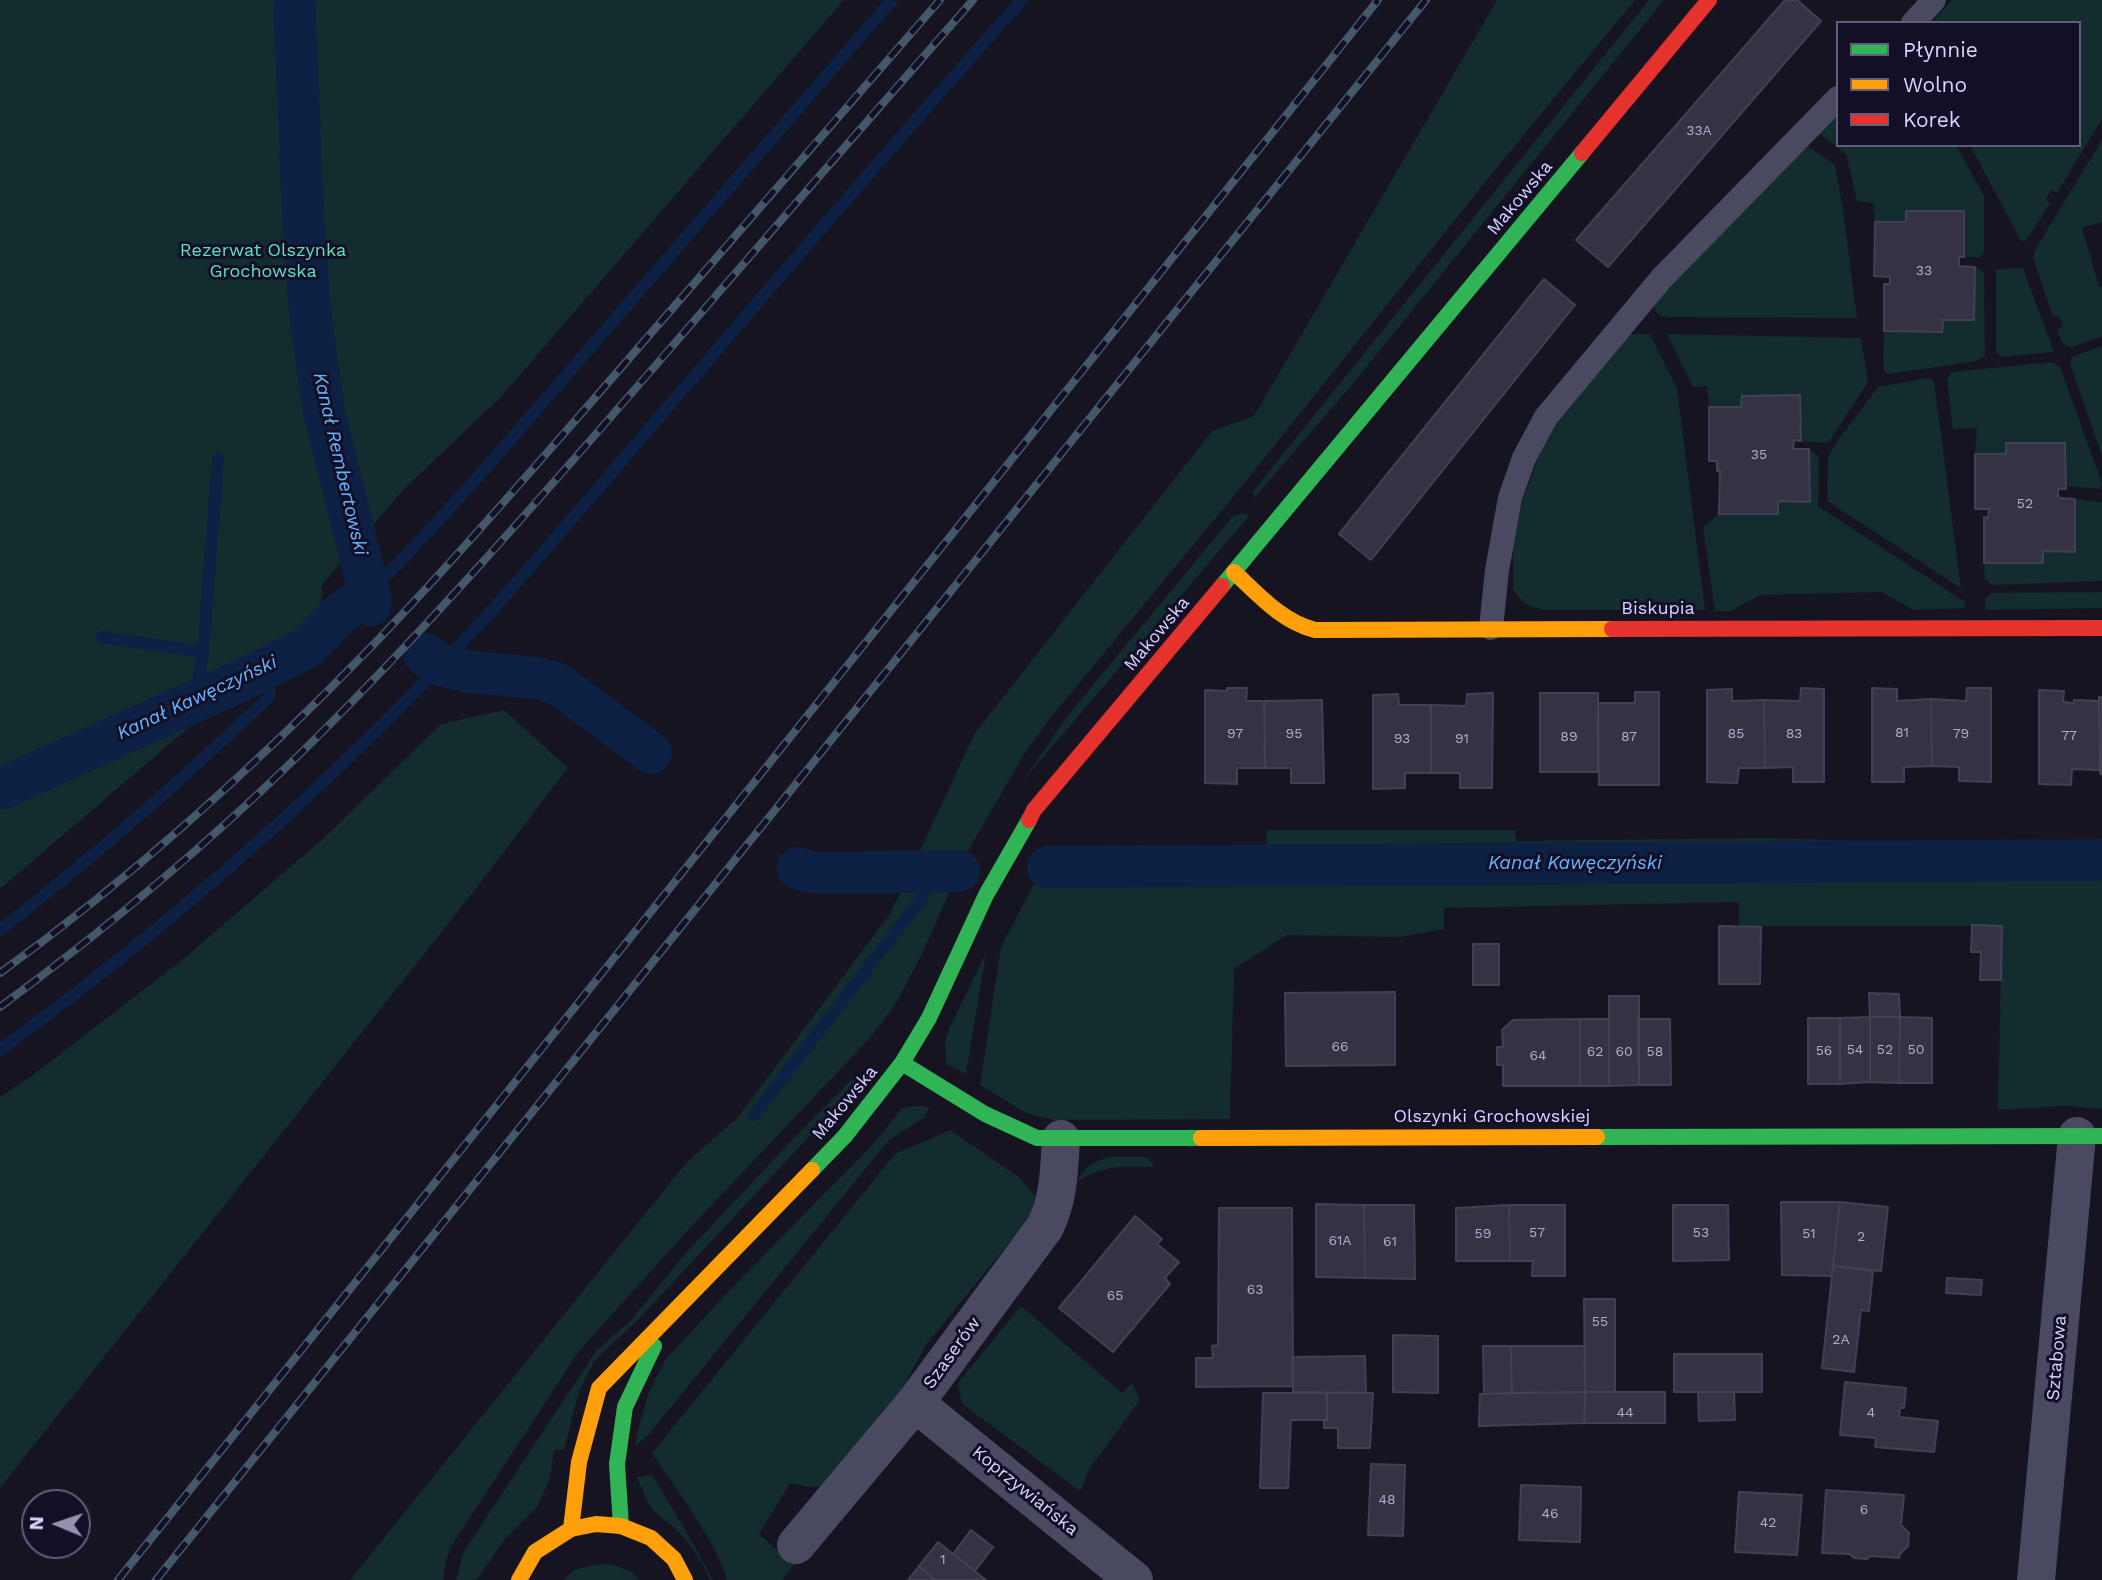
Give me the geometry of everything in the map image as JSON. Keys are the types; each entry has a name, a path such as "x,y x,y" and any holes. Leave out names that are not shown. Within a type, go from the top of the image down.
{"street":[{"name":"Makowska","path":"571,1529 579,1462 599,1388 845,1136 902,1063 929,1018 986,895 1034,810 1709,0"},
{"name":"Biskupia","path":"1234,572 1275,609 1308,629 2102,628"},
{"name":"Olszynki Grochowskiej","path":"902,1063 1016,1131 1037,1138 2090,1136"},
{"name":"Sztabowa","path":"2036,1580 2090,1136"},
{"name":"Szaserów","path":"796,1545 915,1403 1045,1227 1054,1208 1058,1187 1061,1139"},
{"name":"Makowska","path":"621,1526 617,1464 625,1407 671,1312"},
{"name":"Koprzywiańska","path":"915,1403 1133,1580"},
{"path":"519,1580 536,1552 571,1529 596,1524 621,1526 651,1538 674,1559 685,1580"}],"lane":[{"path":"1915,21 1934,0"},
{"path":"1491,628 1497,570 1510,498 1524,457 1546,416 1661,279 1836,100"}],"green space":[{"name":"Rezerwat Olszynka Grochowska","path":"0,0 844,0 500,398 403,490 321,586 323,594 308,647 230,685 206,714 0,889"},
{"path":"1497,0 1635,0 1238,491 1047,722 1023,756 969,849 919,960 893,1008 868,1040 690,1228 579,1351 452,1545 443,1580 350,1580 686,1163 738,1117 890,914 975,733 1212,431 1254,416"},
{"path":"1649,0 1664,0 1351,386 1254,498 1254,491 1270,470"},
{"path":"1952,0 2102,0 2102,119 2057,193 2051,190 2046,199 2050,204 2025,242 2020,239 1971,147 2081,147 2081,21 1933,21"},
{"path":"1836,112 1836,146 1816,131"},
{"path":"2102,140 2102,222 2082,228 2099,287 2102,286 2102,336 2069,347 2059,336 2057,329 2063,327 2059,316 2053,317 2033,257"},
{"path":"1805,144 1835,165 1857,318 1658,315 1653,305"},
{"path":"1837,147 1957,147 1984,196 1984,252 1980,257 1964,257 1964,211 1907,211 1906,222 1875,222 1873,203 1857,201 1846,154"},
{"path":"1975,267 1984,272 1985,356 1977,361 1888,374 1883,369 1884,331 1943,320 1974,320"},
{"path":"2023,268 2054,352 2001,357 1996,352 1996,269"},
{"path":"1650,334 1677,388 1705,610 1543,610 1525,604 1513,590 1513,544 1519,512 1540,452 1567,403 1618,338"},
{"path":"1667,334 1861,338 1868,382 1828,443 1801,441 1800,395 1742,396 1741,407 1709,407 1707,386 1693,387"},
{"path":"2102,346 2102,456 2070,364 2072,357"},
{"path":"2053,362 2060,367 2102,483 2100,489 2066,486 2065,443 2007,443 2006,454 1975,454 1977,428 1953,429 1947,380 1951,372"},
{"path":"1928,378 1934,381 1961,588 1827,501 1828,457 1878,387"},
{"path":"1809,449 1819,457 1818,506 1965,602 1965,608 1913,610 1882,592 1760,595 1731,611 1715,611 1703,527 1719,514 1777,514 1778,501 1810,501"},
{"path":"2075,499 2102,502 2102,581 1992,585 1985,579 1984,563 2043,562 2043,551 2075,552"},
{"path":"1243,513 1249,516 1022,782 1069,714 1233,516"},
{"path":"2102,592 2102,608 1985,610 1985,599 1991,593"},
{"path":"504,710 568,768 467,900 0,1488 0,1097 33,1075 181,961 325,837 441,724"},
{"path":"1267,830 1515,830 1516,841 1767,838 1932,843 2102,841 2102,1109 2066,1106 1998,1110 2002,926 1739,926 1739,902 1444,908 1444,929 1400,937 1287,935 1234,969 1230,1119 1054,1120 1026,1113 980,1085 1001,947 1036,880 1057,850 1266,849"},
{"path":"986,953 966,1074 946,1064 945,1041"},
{"path":"853,1078 859,1078 844,1099 637,1321 595,1360 578,1394 564,1450 554,1450 550,1477 538,1506 505,1539 478,1578 456,1580 463,1553 596,1351 632,1319 685,1254"},
{"path":"929,1107 925,1117 889,1140 649,1434 635,1447 649,1392 665,1360 874,1143 902,1108"},
{"path":"950,1130 1019,1177 1035,1196 1030,1217 926,1345 902,1389 832,1484 811,1487 790,1483 759,1534 794,1565 782,1580 727,1580 705,1532 652,1453 895,1154"},
{"path":"1111,1157 1146,1157 1153,1163 1153,1167 1106,1169 1078,1181 1091,1164"},
{"path":"1021,1306 1122,1393 1132,1383 1140,1400 1090,1468 1080,1491 962,1404 958,1383"},
{"path":"652,1475 713,1580 710,1580 699,1558 684,1538 656,1513 649,1503 637,1477"},
{"path":"610,1564 630,1571 640,1580 563,1580 578,1569"}],"building":[{"path":"1785,0 1797,0 1821,21 1608,267 1576,240"},
{"path":"1906,211 1964,211 1964,257 1959,257 1959,266 1975,267 1974,320 1943,320 1942,332 1884,331 1884,284 1890,284 1890,277 1874,276 1875,222 1906,222"},
{"path":"1544,279 1575,305 1371,560 1339,534"},
{"path":"1800,395 1801,441 1794,440 1793,449 1809,449 1810,502 1778,501 1778,514 1719,514 1720,471 1717,471 1717,461 1709,461 1709,407 1741,407 1742,396"},
{"path":"2006,443 2065,443 2066,489 2058,489 2058,494 2059,498 2075,499 2075,552 2043,551 2043,563 1984,563 1984,517 1988,518 1989,509 1975,509 1975,454 2006,454"},
{"path":"1227,688 1247,688 1246,701 1264,701 1265,768 1237,768 1237,784 1205,783 1205,690 1227,691"},
{"path":"1801,688 1824,689 1824,782 1793,782 1793,767 1765,768 1764,700 1800,701"},
{"path":"1872,688 1897,689 1897,701 1931,699 1932,766 1904,767 1904,782 1872,782"},
{"path":"1967,688 1991,688 1991,782 1959,781 1959,767 1932,766 1931,699 1966,701"},
{"path":"1732,689 1732,701 1764,700 1765,768 1739,768 1737,783 1707,782 1707,690"},
{"path":"2039,690 2064,691 2063,702 2099,701 2100,770 2072,769 2071,785 2039,784"},
{"path":"1635,692 1659,692 1659,785 1599,785 1598,703 1635,703"},
{"path":"1493,693 1492,788 1460,788 1460,773 1431,773 1431,705 1466,706 1467,694"},
{"path":"1540,693 1598,693 1598,772 1540,772"},
{"path":"1398,694 1399,705 1431,705 1431,773 1405,773 1405,788 1373,789 1373,695"},
{"path":"2099,697 2102,697 2102,774 2100,774"},
{"path":"1322,700 1324,783 1291,783 1291,768 1265,768 1264,701"},
{"path":"1972,925 2002,926 2001,980 1980,980 1981,952 1971,952"},
{"path":"1719,926 1761,927 1760,984 1719,984"},
{"path":"1473,944 1499,944 1499,985 1473,985"},
{"path":"1395,992 1395,1065 1286,1066 1285,993"},
{"path":"1869,993 1899,994 1900,1017 1870,1017"},
{"path":"1609,996 1639,996 1639,1085 1609,1086"},
{"path":"1870,1017 1900,1017 1899,1083 1870,1082"},
{"path":"1870,1017 1870,1082 1840,1084 1840,1018"},
{"path":"1900,1017 1932,1018 1932,1083 1899,1083"},
{"path":"1808,1018 1840,1018 1840,1084 1808,1084"},
{"path":"1580,1019 1580,1086 1503,1086 1503,1065 1497,1065 1497,1047 1503,1047 1502,1030 1513,1020"},
{"path":"1580,1019 1609,1019 1609,1086 1580,1086"},
{"path":"1638,1019 1670,1019 1671,1085 1639,1085"},
{"path":"1781,1202 1840,1202 1832,1276 1782,1275"},
{"path":"1840,1202 1888,1207 1881,1271 1833,1266"},
{"path":"1316,1204 1364,1205 1365,1278 1316,1277"},
{"path":"1364,1205 1414,1205 1415,1279 1365,1278"},
{"path":"1509,1205 1565,1205 1565,1276 1532,1276 1533,1261 1510,1261"},
{"path":"1509,1205 1510,1261 1456,1261 1456,1208"},
{"path":"1673,1205 1728,1205 1729,1260 1673,1261"},
{"path":"1219,1208 1292,1208 1293,1386 1196,1387 1196,1358 1213,1358 1212,1346 1218,1345"},
{"path":"1135,1216 1162,1239 1157,1244 1179,1262 1165,1278 1170,1284 1113,1352 1059,1308"},
{"path":"1833,1266 1873,1271 1869,1311 1861,1310 1854,1372 1822,1368"},
{"path":"1947,1278 1982,1280 1981,1295 1946,1293"},
{"path":"1584,1299 1615,1299 1615,1392 1585,1392"},
{"path":"1393,1335 1438,1336 1438,1393 1393,1392"},
{"path":"1483,1346 1511,1346 1512,1393 1484,1394"},
{"path":"1511,1346 1585,1346 1585,1392 1512,1393"},
{"path":"1674,1354 1762,1354 1762,1392 1674,1392"},
{"path":"1365,1356 1366,1393 1293,1392 1292,1357"},
{"path":"1845,1382 1906,1388 1904,1408 1900,1408 1899,1417 1938,1421 1934,1452 1875,1447 1876,1438 1840,1435"},
{"path":"1585,1392 1584,1423 1479,1426 1480,1394"},
{"path":"1585,1392 1665,1392 1665,1423 1584,1423"},
{"path":"1698,1392 1734,1392 1735,1420 1699,1421"},
{"path":"1263,1393 1327,1393 1327,1420 1291,1420 1288,1488 1260,1488"},
{"path":"1327,1393 1373,1393 1370,1448 1338,1448 1338,1428 1324,1428 1324,1420 1327,1420"},
{"path":"1371,1464 1405,1465 1403,1536 1368,1535"},
{"path":"1521,1485 1581,1487 1580,1542 1519,1540"},
{"path":"1826,1490 1904,1495 1901,1525 1909,1533 1908,1546 1899,1558 1870,1556 1867,1559 1854,1558 1849,1554 1822,1553"},
{"path":"1739,1492 1802,1495 1797,1555 1735,1552"},
{"path":"971,1530 993,1547 975,1571 953,1554"},
{"path":"938,1542 986,1580 935,1580 919,1566"},
{"path":"919,1566 935,1580 908,1580"}],"waterway":[{"name":"Kanał Rembertowski","path":"294,0 304,232 311,321 324,412 369,592"},
{"path":"369,592 477,478 892,0"},
{"path":"0,1050 116,961 228,868 336,770 439,667 545,550 1022,0"},
{"path":"195,701 203,652 218,459"},
{"name":"Kanał Kawęczyński","path":"0,789 238,682 308,647 336,617 369,592 371,605"},
{"path":"0,930 138,817 269,697 270,675 310,659 336,636 336,617"},
{"path":"102,637 203,652"},
{"name":"Kanał Kawęczyński","path":"424,654 441,665 470,672 537,678 558,684 651,753"},
{"name":"Kanał Kawęczyński","path":"1048,867 2102,860"},
{"name":"Kanał Kawęczyński","path":"798,868 823,873 959,871"},
{"path":"754,1115 919,902 928,886 927,872"}],"railway":[{"path":"0,973 99,898 194,817 285,733 373,645 508,497 940,0"},
{"path":"0,1007 79,947 193,853 347,707 522,518 973,0"},
{"path":"118,1580 1378,0"},
{"path":"156,1580 1426,0"}],"traffic: fast":[{"path":"1222,586 1582,153"},
{"path":"812,1170 845,1136 902,1063 929,1018 986,895 1029,820"},
{"path":"902,1063 985,1114 1037,1138 1201,1138"},
{"path":"1597,1137 2102,1136"},
{"path":"621,1526 617,1464 625,1407 654,1346"}],"traffic: slow":[{"path":"1234,572 1281,614 1315,630 1612,629"},
{"path":"1201,1138 1597,1137"},
{"path":"571,1529 579,1462 599,1388 812,1170"},
{"path":"519,1580 535,1552 571,1529 596,1524 621,1526 651,1538 674,1559 685,1580"}],"traffic: jam":[{"path":"1582,153 1709,0"},
{"path":"1029,820 1034,810 1222,586"},
{"path":"1612,629 2102,628"}]}
